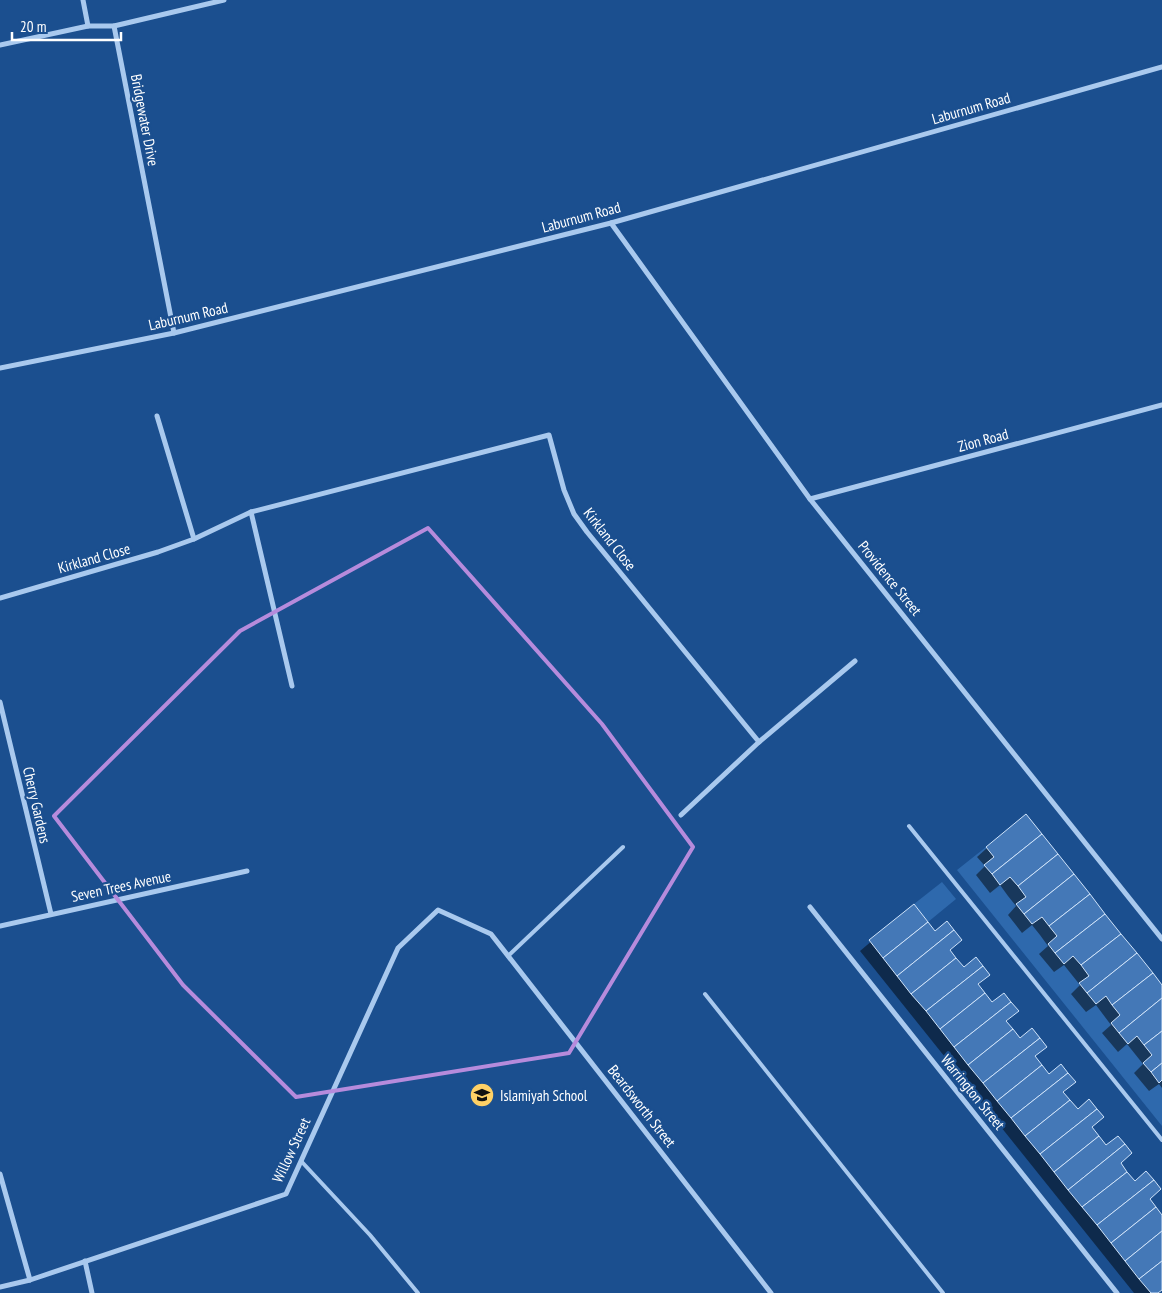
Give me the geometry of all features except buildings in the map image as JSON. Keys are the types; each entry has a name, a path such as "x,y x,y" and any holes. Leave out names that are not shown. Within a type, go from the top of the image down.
{"street":[{"path":"83,0 88,26"},
{"path":"0,45 88,26 114,26 224,0"},
{"name":"Bridgewater Drive","path":"114,26 174,333"},
{"name":"Laburnum Road","path":"0,368 174,333 611,223 1162,67"},
{"name":"Providence Street","path":"611,223 810,499 1162,939"},
{"name":"Zion Road","path":"810,499 1162,406"},
{"path":"157,416 194,539"},
{"name":"Kirkland Close","path":"0,598 158,552 194,539 252,512 549,435 564,490 574,514 759,742"},
{"path":"252,512 292,686"},
{"path":"681,815 759,742 855,661"},
{"name":"Cherry Gardens","path":"0,702 51,914"},
{"name":"Seven Trees Avenue","path":"0,926 247,871"},
{"name":"Warrington Street","path":"810,907 1117,1293"},
{"name":"Willow Street","path":"0,1287 30,1280 286,1194 398,948 438,910 491,934"},
{"name":"Beardsworth Street","path":"491,934 771,1293"},
{"path":"0,1174 30,1280"},
{"path":"85,1261 92,1293"}],"lane":[{"path":"909,826 1162,1140"},
{"path":"508,956 623,847"},
{"path":"705,994 943,1293"},
{"path":"301,1161 370,1235 418,1293"}],"highlighted area":[{"path":"428,528 602,724 693,847 569,1053 296,1097 183,985 54,816 240,631"}],"shaded area":[{"path":"986,847 1026,897 1016,905 1032,924 1042,917 1057,936 1048,944 1064,964 1073,956 1089,976 1079,984 1096,1004 1106,996 1120,1015 1111,1023 1128,1043 1137,1036 1152,1055 1143,1063 1159,1083 1162,1080 1162,1126 957,870"},
{"path":"942,882 956,899 928,922 914,904"}],"place":[{"name":"Islamiyah School","path":"482,1095"}]}
